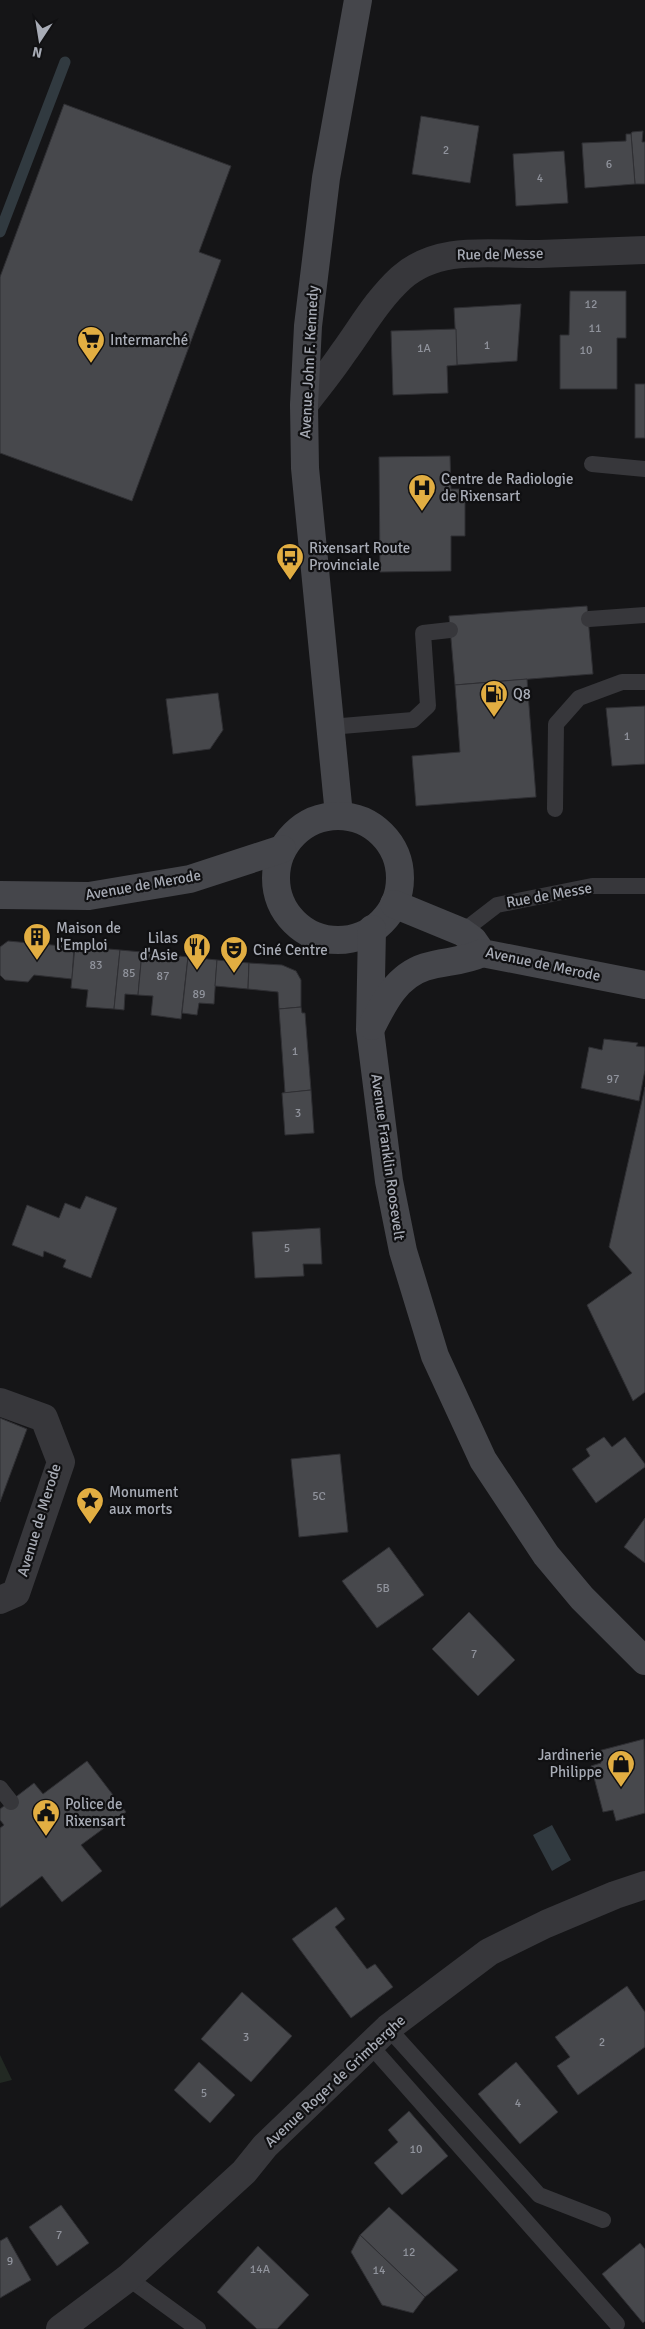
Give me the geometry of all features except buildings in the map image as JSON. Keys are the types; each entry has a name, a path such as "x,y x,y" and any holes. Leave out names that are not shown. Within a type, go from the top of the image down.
{"main road":[{"name":"Avenue John F. Kennedy","path":"339,815 305,468 304,405 308,326 326,178 358,0"},
{"path":"339,815 364,821 385,836 398,859 400,874 399,890 394,904 385,919 372,930 347,939 320,937 296,924 280,902 276,876 282,849 296,831 316,819 339,815"},
{"name":"Avenue de Merode","path":"0,896 89,896 190,879 282,849"},
{"name":"Avenue de Merode","path":"394,904 462,932 473,940 482,953 645,985"},
{"name":"Avenue Franklin Roosevelt","path":"372,930 370,1030 389,1181 402,1251 436,1356 483,1460 546,1556 582,1598 645,1661"},
{"path":"370,1030 391,991 405,978 424,967 468,960 482,953"}],"street":[{"name":"Rue de Messe","path":"304,405 380,299 402,277 428,260 454,254 478,252 537,254 645,250"},
{"name":"Avenue de Merode","path":"0,1402 44,1418 61,1462 16,1593 0,1600"},
{"name":"Avenue Roger de Grimberghe","path":"60,2329 128,2278 244,2172 265,2146 379,2036 489,1952 546,1924 614,1895 645,1885"}],"lane":[{"path":"592,464 645,469"},
{"path":"589,619 645,615"},
{"path":"330,728 413,720 428,706 423,633 450,630"},
{"path":"555,809 556,724 578,698 622,682 645,682"},
{"name":"Rue de Messe","path":"462,932 497,905 592,886 645,886"},
{"path":"0,1788 11,1802"},
{"path":"379,2036 539,2195 603,2220"},
{"path":"379,2036 617,2324"},
{"path":"128,2278 198,2329"}],"shaded area":[{"path":"552,1825 571,1860 552,1871 533,1835"},
{"path":"0,2055 12,2080 0,2083"}],"waterway":[{"path":"0,232 65,62"}],"place":[{"name":"Intermarché","path":"91,364"},
{"name":"Centre de Radiologie de Rixensart","path":"422,512"},
{"name":"Rixensart Route Provinciale","path":"290,581"},
{"name":"Q8","path":"494,718"},
{"name":"Maison de l'Emploi","path":"37,961"},
{"name":"Lilas d'Asie","path":"197,971"},
{"name":"Ciné Centre","path":"234,974"},
{"name":"Monument aux morts","path":"90,1525"},
{"name":"Jardinerie Philippe","path":"621,1788"},
{"name":"Police de Rixensart","path":"46,1837"}]}
